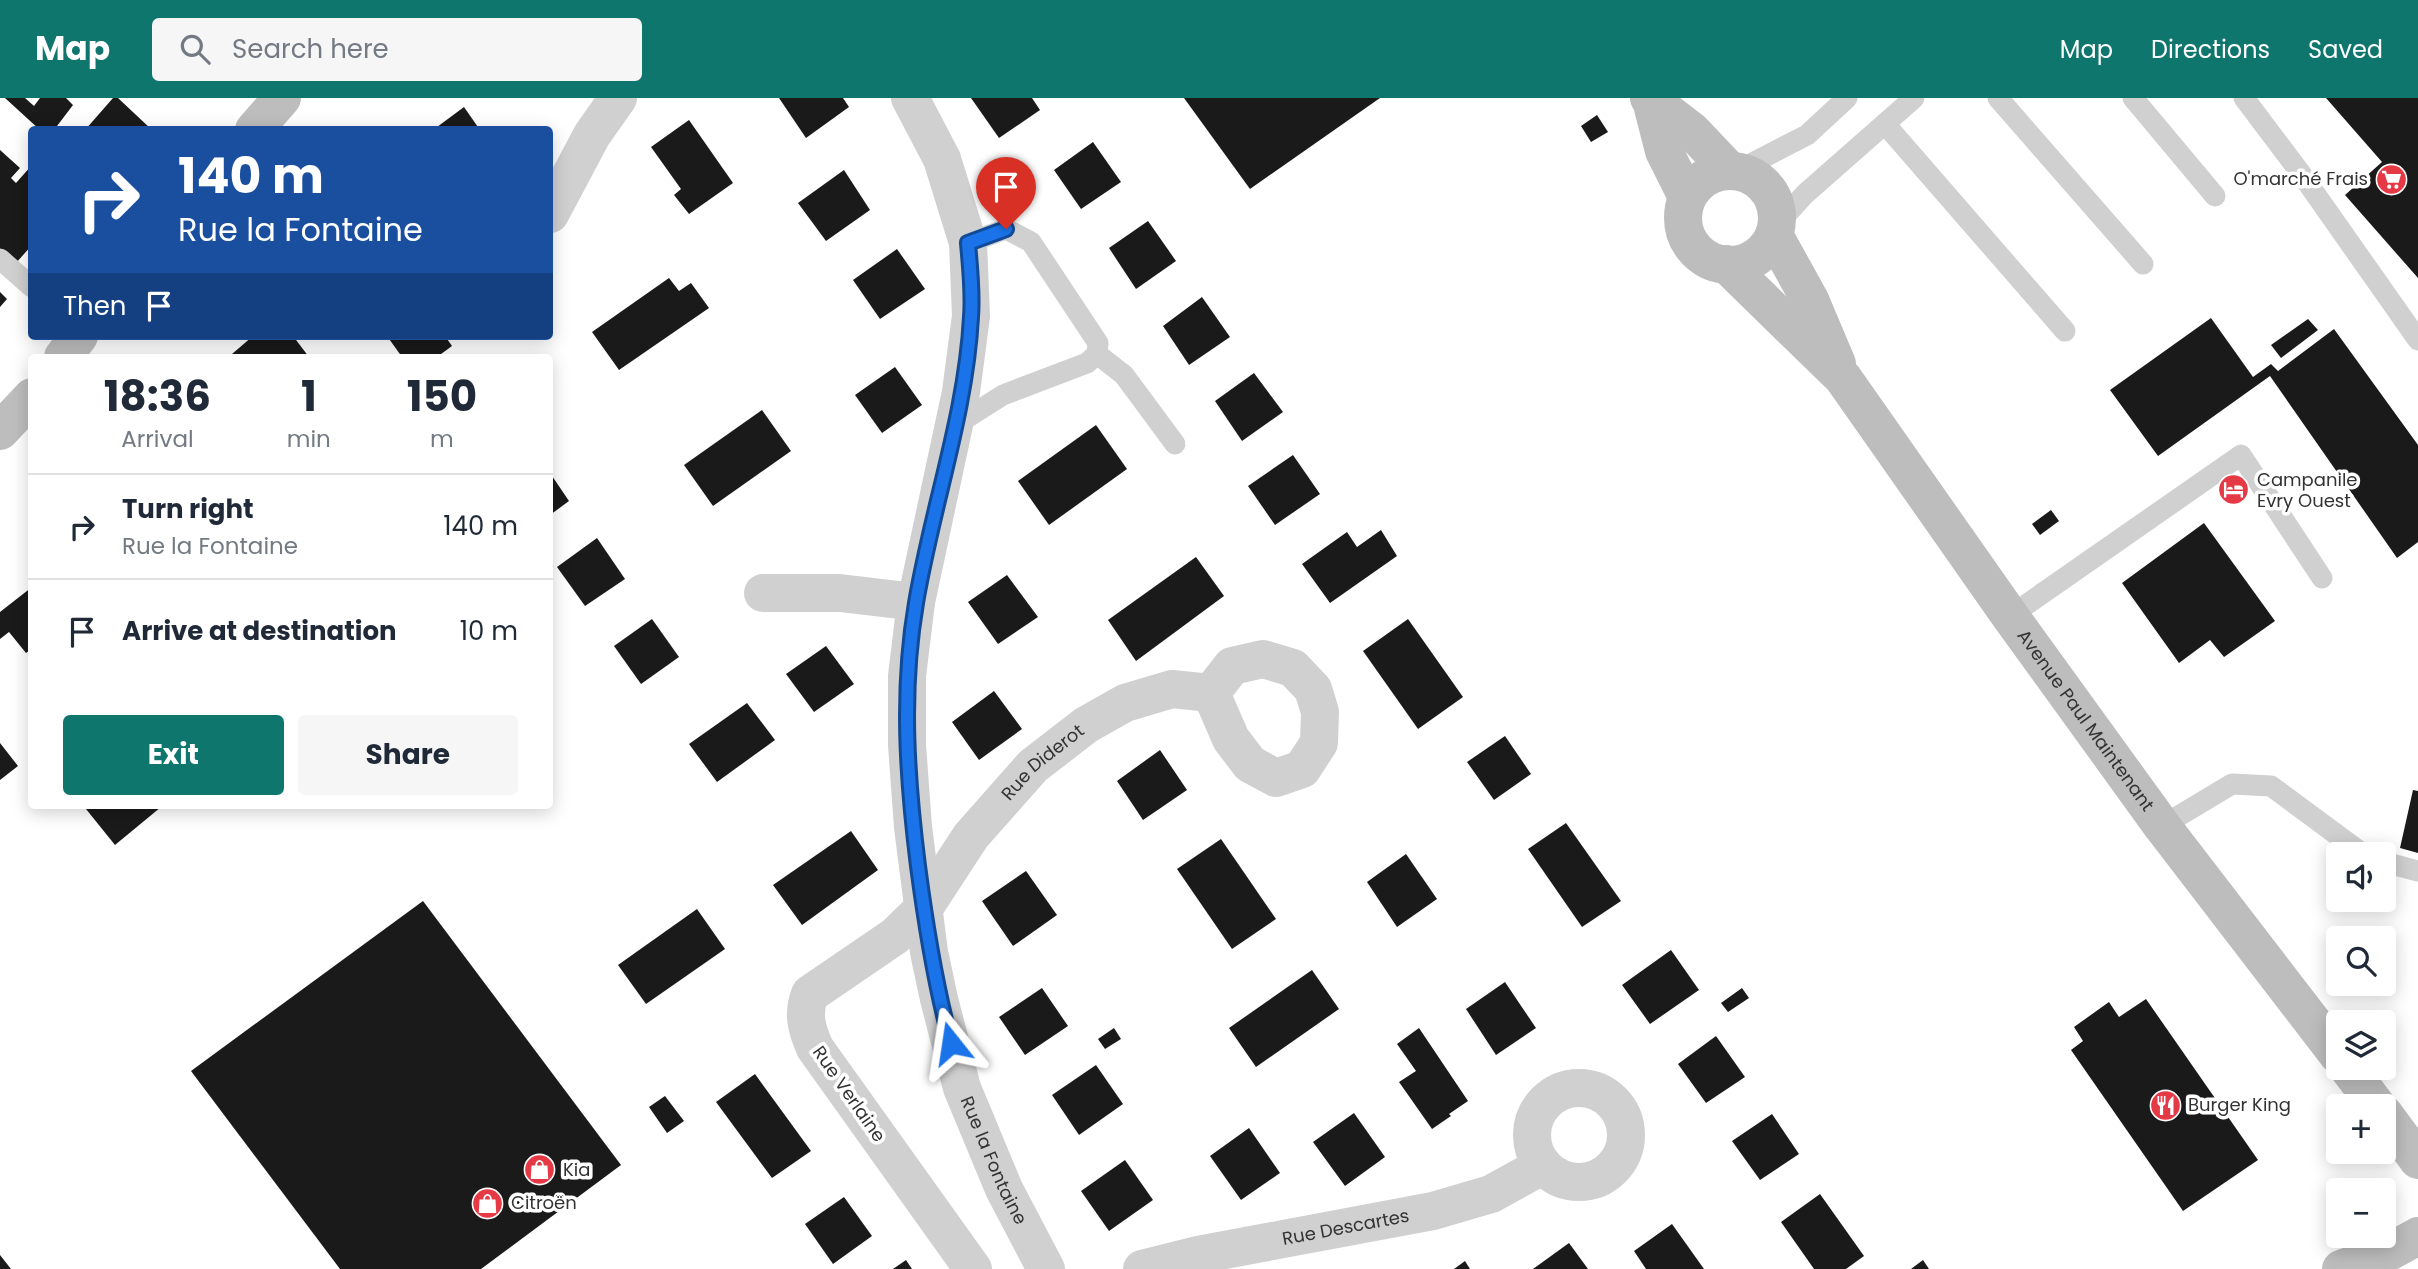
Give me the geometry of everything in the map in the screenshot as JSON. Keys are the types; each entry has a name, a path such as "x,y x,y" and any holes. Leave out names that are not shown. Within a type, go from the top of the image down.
{"street":[{"path":"258,126 282,98"},
{"path":"553,208 592,135 618,98"},
{"name":"Rue la Fontaine","path":"910,98 942,159 968,243 971,316 961,392 916,602 907,676 907,745 913,827 939,999 962,1088 1004,1189 1046,1269"},
{"path":"1650,99 1692,131 1733,171"},
{"path":"1650,99 1664,151 1687,197"},
{"path":"1733,171 1751,176 1763,184 1777,211 1775,230 1766,248 1755,258 1726,264 1711,261 1698,253 1683,227 1683,212 1687,197 1704,178 1717,172 1733,171"},
{"name":"Avenue Paul Maintenant","path":"1775,230 1810,300 1843,379"},
{"name":"Avenue Paul Maintenant","path":"1726,264 1843,379 2162,827 2326,1039"},
{"path":"65,354 76,340"},
{"path":"0,431 28,401"},
{"path":"763,593 840,593 916,602"},
{"name":"Rue Diderot","path":"924,908 971,836 1015,786 1033,766 1086,725 1125,703 1172,689 1211,693"},
{"name":"Rue Verlaine","path":"924,908 895,936 810,995 805,1006 807,1030 815,1048 973,1269"},
{"path":"2357,1080 2368,1094"},
{"path":"2396,1130 2418,1160"},
{"name":"Rue Descartes","path":"1142,1269 1198,1255 1433,1211 1491,1195 1542,1166"},
{"path":"2341,1269 2391,1251 2418,1236"}],"lane":[{"path":"1733,171 1807,135 1847,98"},
{"path":"1775,230 1805,194 1914,98"},
{"path":"1998,98 2143,264"},
{"path":"2133,98 2215,196"},
{"path":"2244,98 2302,175 2418,340"},
{"path":"1885,124 2065,331"},
{"path":"954,426 1003,395 1087,363 1097,354 1098,343 1031,242 1006,229 968,243"},
{"path":"0,259 28,284"},
{"path":"1097,354 1124,374 1175,444"},
{"path":"2010,616 2241,455 2322,578"},
{"path":"2162,827 2232,784 2271,786 2347,842"},
{"path":"2396,865 2418,871"}],"building":[{"path":"5,98 25,98 34,106 40,98 66,98 73,105 57,126 36,126"},
{"path":"113,98 118,98 148,126 88,126"},
{"path":"779,98 843,98 849,107 806,138"},
{"path":"971,98 1032,98 1040,110 999,138"},
{"path":"1184,98 1380,98 1250,189"},
{"name":"O'marché Frais","path":"2326,98 2418,98 2418,278 2345,195 2382,162"},
{"path":"464,107 477,126 438,126"},
{"path":"1597,115 1608,132 1591,142 1581,126"},
{"path":"689,120 733,183 689,214 674,195 681,189 651,147"},
{"path":"1093,142 1121,182 1081,209 1054,170"},
{"path":"0,150 20,168 11,178 16,183 28,170 28,250 16,263 0,249"},
{"path":"844,170 870,210 826,241 798,203"},
{"path":"1148,221 1176,261 1136,289 1109,248"},
{"path":"897,249 925,289 880,319 853,280"},
{"path":"669,278 679,291 691,283 709,308 619,370 592,332"},
{"path":"0,292 7,299 0,307"},
{"path":"1202,297 1230,337 1189,365 1163,326"},
{"path":"2211,318 2253,377 2271,364 2278,371 2334,329 2418,445 2418,542 2397,558 2270,376 2158,456 2110,390"},
{"path":"2308,319 2318,330 2281,358 2271,345"},
{"path":"248,340 296,340 307,354 232,354"},
{"path":"390,340 448,340 452,346 441,354 400,354"},
{"path":"895,367 922,405 882,433 855,395"},
{"path":"1254,373 1283,412 1242,441 1215,401"},
{"path":"762,410 791,451 713,506 684,465"},
{"path":"1096,425 1127,469 1049,525 1018,481"},
{"path":"1293,455 1320,494 1275,525 1248,486"},
{"path":"553,477 569,501 553,513"},
{"path":"2051,510 2059,521 2040,535 2032,524"},
{"path":"2204,523 2275,621 2224,657 2210,640 2179,663 2122,583"},
{"path":"1381,530 1397,556 1330,603 1302,564 1347,532 1357,547"},
{"path":"597,538 625,579 585,606 557,567"},
{"path":"1196,557 1224,596 1136,661 1108,620"},
{"path":"1007,575 1038,617 998,644 968,602"},
{"path":"28,590 28,652 26,653 9,632 0,639 0,612"},
{"path":"652,619 679,657 641,684 614,646"},
{"path":"1408,619 1463,697 1418,729 1363,651"},
{"path":"826,646 854,684 814,712 786,674"},
{"path":"994,691 1022,729 979,760 952,722"},
{"path":"747,703 775,740 717,782 689,744"},
{"path":"1505,736 1531,774 1494,800 1467,762"},
{"path":"0,743 18,766 0,780"},
{"path":"1160,750 1187,790 1143,820 1117,781"},
{"path":"2413,790 2418,791 2418,853 2400,848"},
{"path":"86,809 159,809 115,845"},
{"path":"1566,823 1621,901 1582,927 1528,849"},
{"path":"851,831 878,870 802,925 773,885"},
{"path":"1221,839 1276,919 1232,949 1177,869"},
{"path":"1406,854 1437,899 1397,927 1367,882"},
{"path":"1026,871 1057,915 1013,946 982,901"},
{"path":"423,901 621,1165 481,1269 340,1269 191,1071"},
{"path":"697,909 725,949 646,1004 618,965"},
{"path":"1671,950 1699,990 1650,1024 1622,985"},
{"path":"1312,970 1339,1009 1256,1067 1229,1028"},
{"path":"1505,982 1536,1028 1496,1055 1466,1009"},
{"path":"1042,988 1068,1026 1025,1055 999,1017"},
{"path":"1742,988 1749,998 1728,1012 1721,1003"},
{"name":"Burger King","path":"2146,999 2258,1160 2183,1211 2071,1050 2083,1041 2074,1027 2109,1002 2119,1017"},
{"path":"1114,1028 1121,1039 1105,1049 1098,1039"},
{"path":"1419,1028 1468,1101 1432,1129 1399,1082 1416,1071 1397,1044"},
{"path":"1716,1036 1745,1077 1706,1103 1678,1064"},
{"path":"1096,1065 1123,1104 1079,1135 1052,1095"},
{"path":"755,1074 811,1151 772,1178 716,1102"},
{"path":"665,1096 684,1121 667,1133 649,1107"},
{"path":"1354,1113 1385,1157 1345,1186 1313,1142"},
{"path":"1772,1114 1799,1154 1760,1180 1732,1141"},
{"path":"1249,1128 1280,1173 1241,1200 1210,1156"},
{"path":"1125,1160 1153,1200 1109,1231 1081,1191"},
{"path":"1820,1194 1864,1256 1846,1269 1814,1269 1781,1222"},
{"path":"844,1197 872,1236 833,1264 805,1224"},
{"path":"1672,1224 1704,1269 1646,1269 1634,1251"},
{"path":"1569,1243 1588,1269 1533,1269"},
{"path":"0,1255 11,1269 0,1269"},
{"path":"906,1260 912,1269 893,1269"},
{"path":"1923,1260 1929,1269 1911,1269"},
{"path":"1465,1261 1470,1269 1454,1269"}],"place":[{"name":"O'marché Frais","path":"2391,179"},
{"name":"Campanile Evry Ouest","path":"2234,490"},
{"name":"Burger King","path":"2165,1105"},
{"name":"Kia","path":"540,1170"},
{"name":"Citroën","path":"488,1203"}],"route":[{"path":"951,1043 929,951 913,827 907,745 907,676 916,602 961,392 971,316 968,243 1006,229"}]}
